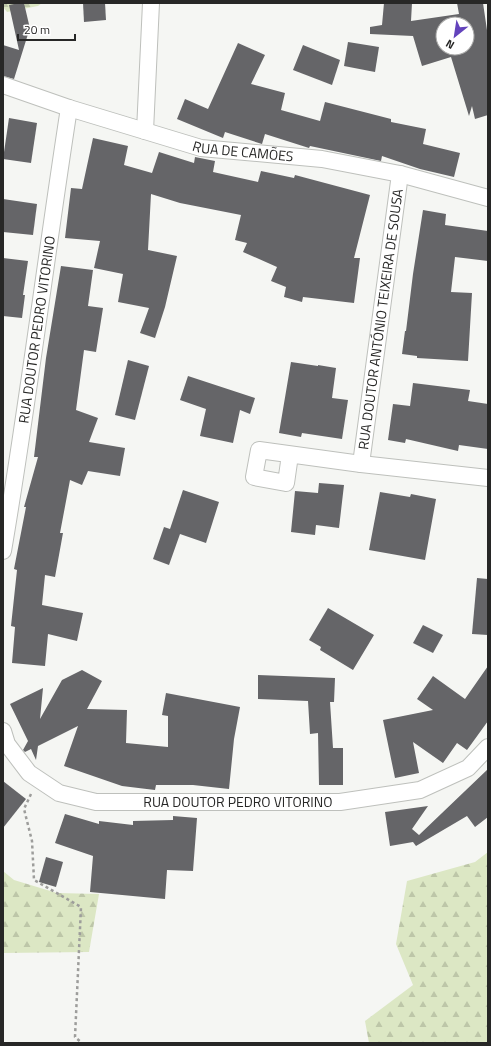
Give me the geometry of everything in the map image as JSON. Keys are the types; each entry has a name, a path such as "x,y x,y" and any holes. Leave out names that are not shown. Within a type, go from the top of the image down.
{"street":[{"path":"145,131 151,3"},
{"name":"RUA DE CAMÕES","path":"3,85 69,108 201,148 322,159 400,174 488,198"},
{"name":"RUA DOUTOR PEDRO VITORINO","path":"3,551 15,479 69,108"},
{"name":"RUA DOUTOR ANTÓNIO TEIXEIRA DE SOUSA","path":"361,464 400,174"},
{"path":"290,454 361,464 488,478"},
{"name":"RUA DOUTOR PEDRO VITORINO","path":"3,732 7,744 29,773 59,793 96,802 340,802 420,790 468,768 488,747"}],"path":[{"path":"38,779 24,809 32,840 34,880 81,907 75,1037 82,1043"}],"green space":[{"path":"3,3 42,3 38,6 7,12 3,7"},
{"path":"488,852 488,1043 369,1043 365,1021 413,985 396,944 407,881 475,862"},
{"path":"3,871 14,880 57,893 99,894 89,952 3,953"}],"building":[{"path":"24,3 31,33 28,34 14,79 3,76 3,45 19,50 9,5"},
{"path":"83,3 105,3 106,20 84,22"},
{"path":"384,3 412,3 411,21 435,18 435,56 475,56 475,16 445,16 459,14 457,3 483,3 488,37 488,115 475,119 472,106 469,116 451,57 422,66 413,36 370,34 370,27 382,25"},
{"path":"348,42 379,47 375,72 344,66"},
{"path":"238,43 265,55 251,84 285,93 281,110 320,121 325,102 391,119 391,122 426,129 423,144 460,153 454,177 420,169 382,156 381,161 310,146 309,148 265,134 262,144 225,132 223,138 177,119 185,99 208,109"},
{"path":"303,45 340,60 332,85 293,70"},
{"path":"9,118 37,123 31,163 3,159"},
{"path":"93,138 128,146 124,165 152,173 159,152 194,163 195,157 215,161 213,172 258,182 261,171 294,178 295,175 370,195 354,258 360,258 354,303 303,297 302,302 284,297 286,287 271,281 277,267 243,252 247,243 235,240 241,215 180,203 151,194 148,250 177,256 165,307 155,338 140,333 149,308 118,302 123,274 94,268 100,241 65,238 71,188 82,189"},
{"path":"3,199 37,204 33,235 3,232"},
{"path":"423,210 446,214 445,225 488,231 488,261 455,257 451,292 472,293 468,361 417,358 417,356 402,354"},
{"path":"3,258 28,261 23,295 25,295 22,318 3,316"},
{"path":"61,266 93,270 88,306 103,308 96,352 84,350 76,410 98,418 89,442 125,448 120,476 88,471 82,485 70,480 60,533 63,533 55,577 45,575 42,605 83,613 77,641 48,634 45,666 12,663 15,627 11,626 17,570 14,569 26,507 24,507 38,457 34,457 46,358"},
{"path":"128,360 149,366 135,420 115,415"},
{"path":"291,362 336,368 332,398 348,400 342,439 302,433 301,437 279,433"},
{"path":"188,376 255,398 250,414 240,410 233,443 200,436 206,409 180,400"},
{"path":"413,383 470,390 468,401 488,404 488,449 459,445 458,451 406,439 405,443 388,440 393,404 410,406"},
{"path":"319,483 344,485 339,528 316,525 315,535 291,532 295,491 318,493"},
{"path":"183,490 219,502 206,543 180,534 169,565 153,559 164,527 170,529"},
{"path":"380,492 410,497 411,494 436,499 425,560 369,550"},
{"path":"477,578 488,579 488,635 472,634"},
{"path":"328,608 374,635 353,670 320,650 321,647 309,640"},
{"path":"423,625 443,635 433,653 413,643"},
{"path":"488,666 488,721 467,750 457,743 443,763 413,742 419,773 395,778 383,720 433,710 417,699 433,676 465,699"},
{"path":"82,670 102,681 87,709 127,710 126,743 168,747 168,716 162,715 166,693 240,707 234,739 229,789 193,785 156,785 155,790 122,786 64,766 78,726 38,746 36,760 31,749 25,752 23,750 28,741 10,704 43,688 40,719 62,680"},
{"path":"258,675 335,678 334,702 330,702 333,748 343,748 343,785 319,785 318,733 310,734 308,701 258,699"},
{"path":"488,769 488,817 475,827 467,816 416,846 413,842 390,846 385,812 428,806 412,829 419,835"},
{"path":"3,781 26,799 3,828"},
{"path":"65,814 99,824 99,821 133,825 133,821 173,820 173,816 197,818 193,871 167,870 165,899 90,892 93,856 55,843"},
{"path":"46,857 63,862 56,887 39,882"}]}
